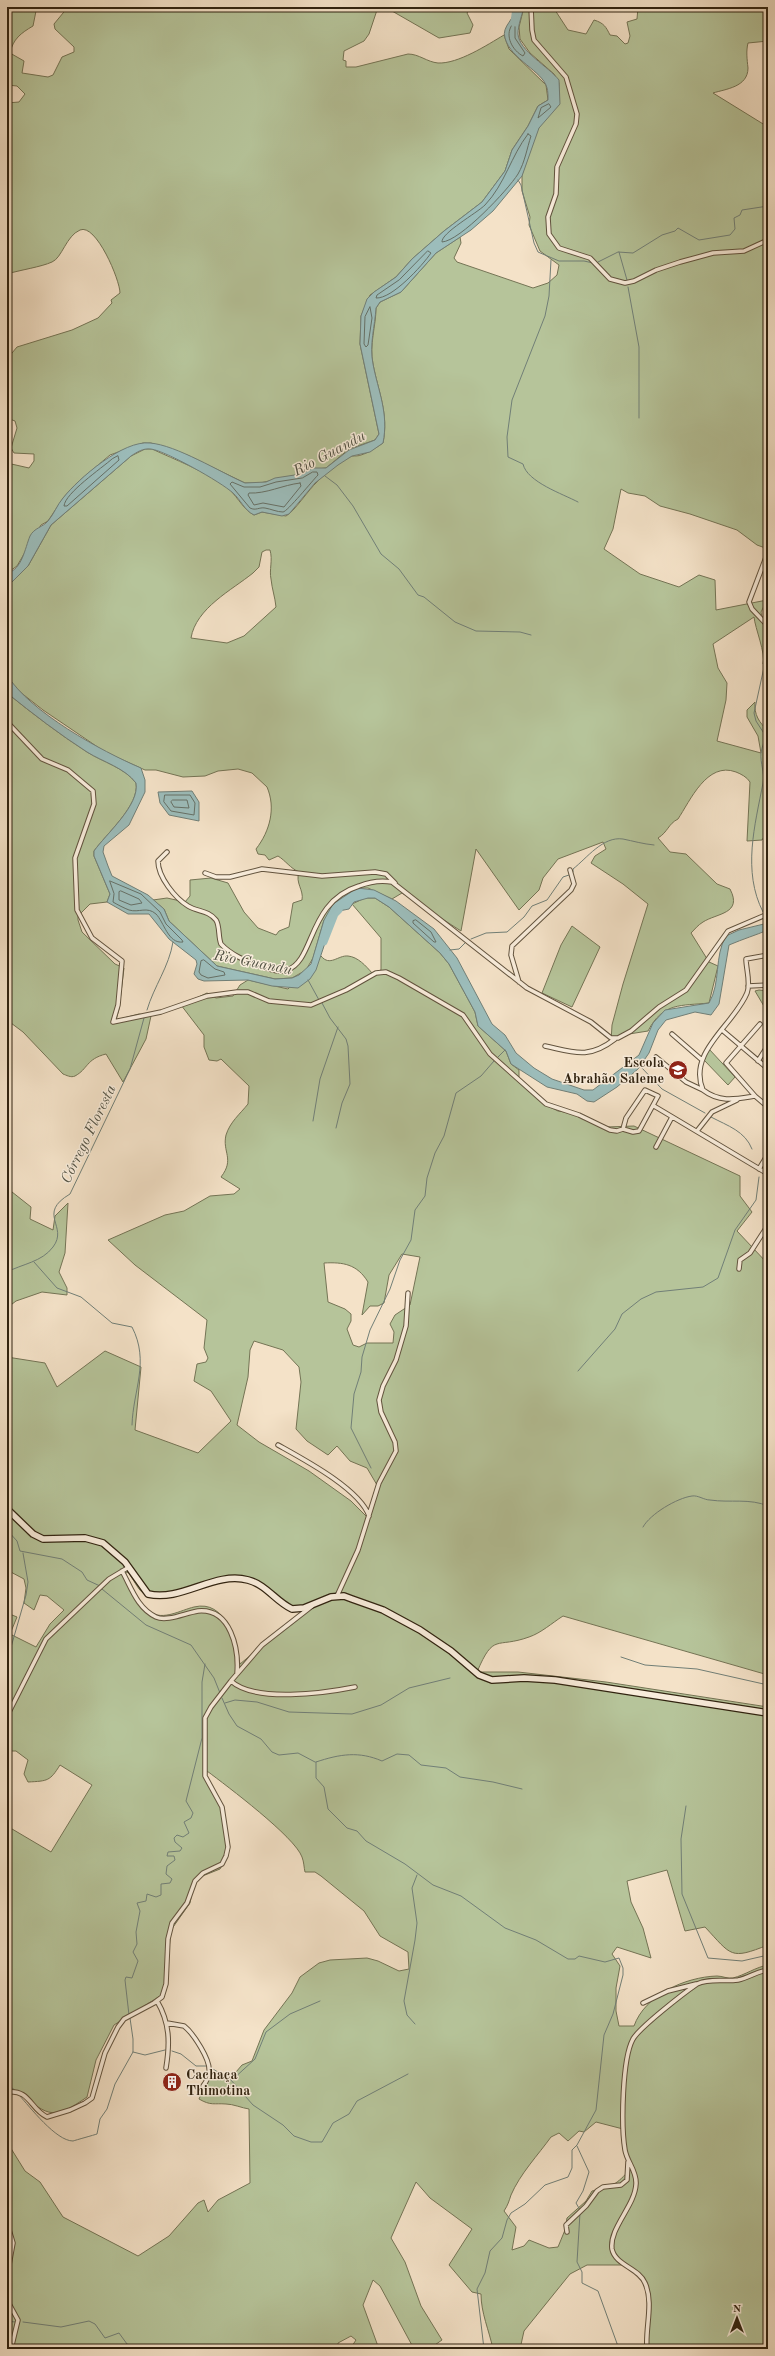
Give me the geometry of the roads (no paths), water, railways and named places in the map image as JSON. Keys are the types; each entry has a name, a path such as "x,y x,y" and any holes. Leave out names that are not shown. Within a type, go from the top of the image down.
{"main road":[{"path":"7,1509 33,1534 49,1540 85,1538 98,1540 129,1567 145,1592 154,1596 173,1593 233,1578 249,1580 264,1586 292,1609 304,1608 337,1596 344,1596 383,1610 420,1630 451,1651 470,1669 487,1678 555,1680 768,1713"}],"street":[{"path":"531,7 534,40 566,77 577,114 576,124 557,167 556,194 548,217 549,234 559,248 590,258 610,279 628,283 673,264 713,253 744,251 768,240"},
{"path":"768,552 749,602 752,609 768,626"},
{"path":"7,722 42,759 68,770 86,783 94,793 94,804 75,858 76,908 92,938 122,961 118,1004 113,1022 161,1012 207,996 237,992 248,992 269,1001 311,1005 346,990 376,973 386,972 462,1015 490,1054 546,1104 579,1115 599,1126 614,1131 623,1129 633,1132 639,1131 654,1106 658,1096 645,1090 626,1118 623,1129"},
{"path":"167,852 158,861 160,875 189,907 207,912 215,919 222,946 247,962 279,971 290,969 301,959 323,911 335,897 362,885 384,881 395,883"},
{"path":"205,874 216,877 230,877 262,869 322,876 380,872 391,877 395,883 421,906 456,930 519,982 591,1022 609,1038 615,1039"},
{"path":"519,982 511,955 512,946 571,890 574,884 570,870"},
{"path":"545,1046 575,1054 603,1047 635,1029 659,1007 686,990 728,931 768,914"},
{"path":"703,1090 698,1074 702,1060 739,1007 748,986 746,958 768,955"},
{"path":"748,986 768,986"},
{"path":"760,1024 726,1063 755,1096 768,1107"},
{"path":"722,1030 767,1068"},
{"path":"672,1034 702,1060"},
{"path":"758,1061 765,1050"},
{"path":"656,1057 686,1082 718,1099 755,1096"},
{"path":"697,1131 712,1112 740,1098"},
{"path":"654,1106 768,1174"},
{"path":"656,1147 672,1117"},
{"path":"759,1169 768,1154"},
{"path":"739,1269 740,1260 750,1253 768,1225"},
{"path":"337,1596 358,1550 370,1517 379,1483 396,1451 395,1442 381,1412 379,1400 383,1386 396,1360 406,1326 408,1294"},
{"path":"278,1445 316,1467 355,1496 365,1507 370,1517"},
{"path":"7,1716 46,1639 100,1588 129,1567"},
{"path":"122,1571 136,1599 156,1617 167,1618 204,1611 213,1613 222,1619 230,1629 236,1643 237,1675"},
{"path":"7,2092 18,2092 47,2117 59,2114 85,2103 93,2095 105,2053 118,2027 128,2017 157,2002 162,1997 166,1984 168,1938 172,1923 187,1903 197,1878 222,1864 226,1856 228,1842 222,1807 205,1774 205,1722 210,1707 262,1645 316,1603"},
{"path":"231,1681 242,1689 306,1695 355,1687"},
{"path":"642,2003 668,1991 706,1980 736,1980 768,1970"},
{"path":"567,2232 566,2225 586,2206 597,2190 603,2187 621,2185 627,2180 628,2162 625,2149 623,2080 630,2045 642,2029 698,1983"},
{"path":"157,2002 168,2023 166,2068"},
{"path":"168,2023 184,2026 197,2042 209,2066 209,2072 203,2086"},
{"path":"628,2162 636,2176 636,2185 630,2205 613,2239 612,2246 616,2256 640,2276 645,2283 649,2305 648,2349"},
{"path":"7,2223 13,2243 7,2276"},
{"path":"7,2300 18,2320 11,2349"}],"water":[{"path":"515,7 524,7 518,31 523,47 559,80 560,104 539,128 522,176 493,211 471,230 436,253 401,292 380,302 376,308 372,357 384,412 385,422 383,443 370,452 352,456 338,465 315,483 289,514 282,516 262,512 254,515 227,488 168,455 151,449 145,449 131,456 51,525 28,566 7,587 7,573 16,568 20,563 32,533 48,521 70,490 90,471 102,462 127,448 139,444 150,443 161,445 185,454 245,483 266,482 275,478 301,474 312,468 326,468 349,450 375,440 379,434 360,344 361,316 367,299 374,292 396,277 412,259 444,231 482,202 505,171 512,150 528,126 538,106 548,100 547,89 540,76 514,53 508,46 505,38 505,30 515,11"},
{"path":"7,675 32,703 49,716 106,752 141,768 145,780 145,792 129,825 104,846 103,852 108,866 112,876 148,895 164,909 169,921 217,966 275,979 292,978 299,975 311,964 324,920 333,904 357,888 374,890 396,901 434,929 457,958 492,1024 505,1035 516,1053 534,1068 552,1079 584,1090 593,1090 639,1055 653,1023 665,1010 709,1003 715,987 722,944 726,936 739,930 768,923 768,930 729,945 719,1004 711,1015 695,1012 666,1020 658,1030 649,1053 638,1069 617,1087 594,1102 587,1101 577,1094 547,1087 511,1064 506,1051 478,1026 475,1012 449,964 440,953 389,907 375,898 368,898 354,902 349,909 339,911 334,916 316,970 310,979 298,988 272,986 248,980 204,981 198,979 194,974 197,964 196,960 169,939 149,914 128,914 107,902 110,894 94,856 94,851 128,810 136,792 136,783 120,769 87,752 66,738 7,693"},
{"path":"192,791 199,802 199,821 169,815 160,803 158,792"}],"waterway":[{"name":"Rio Guandu","path":"514,23 516,7"},
{"path":"518,180 521,185 534,243 538,252 559,261 584,261 593,263"},
{"path":"598,262 618,252 633,253 662,235 675,231 678,228 699,240 730,235 735,229 734,218 740,215 742,210 768,206"},
{"path":"619,252 627,280"},
{"path":"551,260 549,296 545,316 512,400 507,437 508,457 523,464 526,470 538,482 578,502"},
{"path":"628,287 639,347 639,418"},
{"path":"325,476 337,485 353,506 381,554 399,569 418,595 424,597 455,622 476,631 520,632 531,635"},
{"path":"763,912 753,880 752,848 763,779 761,753 765,739 765,735 756,721 754,713 766,658 767,634"},
{"path":"573,872 573,869 590,854 602,844 609,841 623,839 654,845"},
{"path":"471,939 486,933 507,932 524,917 532,906 547,900 563,877 569,875"},
{"name":"Rio Guandu","path":"324,942 335,914 339,910"},
{"name":"Córrego Floresta","path":"147,1010 165,968 173,942"},
{"path":"450,950 459,949 466,942"},
{"path":"308,980 319,1000"},
{"path":"322,1003 330,1018 346,1039 348,1046 350,1084 342,1103 336,1128"},
{"name":"Córrego Floresta","path":"7,1272 43,1256 53,1247 57,1240 58,1233 54,1214 55,1208 60,1201 70,1194 130,1069 144,1018"},
{"path":"313,1121 320,1079 338,1027"},
{"path":"498,1057 505,1050"},
{"path":"371,1468 351,1428 354,1394 361,1372 362,1357 370,1330 390,1289 400,1260 411,1240 415,1210 425,1196 427,1178 435,1153 444,1136 456,1093 481,1076 494,1061"},
{"path":"640,1066 662,1089 705,1113"},
{"path":"711,1117 730,1126 740,1133 752,1149"},
{"path":"578,1371 615,1329 622,1314 641,1299 656,1292 703,1287 718,1278 735,1230 756,1200 759,1177"},
{"path":"34,1262 57,1288 81,1297 112,1323 132,1327 140,1352 139,1376 132,1425"},
{"path":"643,1527 646,1522 664,1507 686,1497 696,1496 717,1501 747,1501 768,1506"},
{"name":"Córrego Floresta","path":"7,1530 17,1541 20,1551 62,1559 82,1572 87,1580 100,1586"},
{"path":"7,1661 26,1595 28,1582 23,1553"},
{"name":"Córrego Floresta","path":"102,1589 146,1625 191,1645 214,1678 220,1693"},
{"path":"621,1657 645,1665 697,1669 768,1685"},
{"name":"Córrego Floresta","path":"129,2015 125,1980 126,1977 132,1978 138,1961 133,1952 137,1944 136,1932 140,1911 137,1903 146,1901 147,1894 156,1897 161,1895 161,1884 170,1883 172,1879 166,1874 167,1866 175,1860 174,1856 167,1856 168,1852 180,1851 182,1848 175,1842 174,1838 177,1835 183,1837 189,1833 184,1822 191,1818 193,1813 186,1801 202,1738 202,1682 205,1664"},
{"path":"225,1703 235,1700 257,1702 289,1712 352,1714 381,1705 409,1688 450,1678"},
{"path":"222,1698 229,1714 237,1726 261,1739 272,1752 279,1755 298,1753 315,1762"},
{"path":"316,1762 333,1757 349,1755 365,1756 382,1761 397,1754 409,1755 421,1765 446,1768 460,1777 493,1782 522,1789"},
{"path":"316,1762 316,1778 324,1787 328,1809 347,1828 357,1831 366,1841 405,1864 433,1885 461,1896 505,1928 536,1940 568,1959 575,1959 579,1956 605,1962 619,1958 623,1968 623,1975 613,2014 604,2035 596,2110 577,2145 572,2150 572,2168 568,2177 545,2185 525,2204 511,2213 507,2220 502,2238 490,2251 485,2273 477,2289 484,2349"},
{"path":"686,1806 681,1839 682,1894 708,1958 742,1961 768,1955"},
{"path":"415,2024 407,2015 404,2001 417,1923 412,1888 417,1875"},
{"path":"232,2080 255,2059 266,2032 290,2014 320,2001"},
{"name":"Córrego Floresta","path":"19,2095 51,2130 66,2140 73,2141 97,2134 100,2119 107,2109 115,2084 133,2052 130,2018"},
{"path":"133,2052 145,2055 165,2050"},
{"path":"172,2051 181,2054 196,2066 206,2066"},
{"path":"211,2068 230,2079 253,2105 283,2125 294,2136 311,2142 322,2142 333,2123 349,2114 357,2101 408,2074"},
{"name":"Córrego Floresta","path":"7,2084 16,2091"},
{"path":"577,2146 589,2172 583,2191 576,2203 580,2210"},
{"path":"580,2213 577,2262 582,2272 582,2283 598,2291 619,2349"},
{"path":"7,2321 15,2322"},
{"path":"23,2322 61,2327 89,2321 95,2324 105,2338 119,2333 127,2344 136,2349"}],"place":[{"name":"Escola Abrahão Saleme","path":"678,1070"},
{"name":"Cachaça Thimotina","path":"172,2082"}]}
